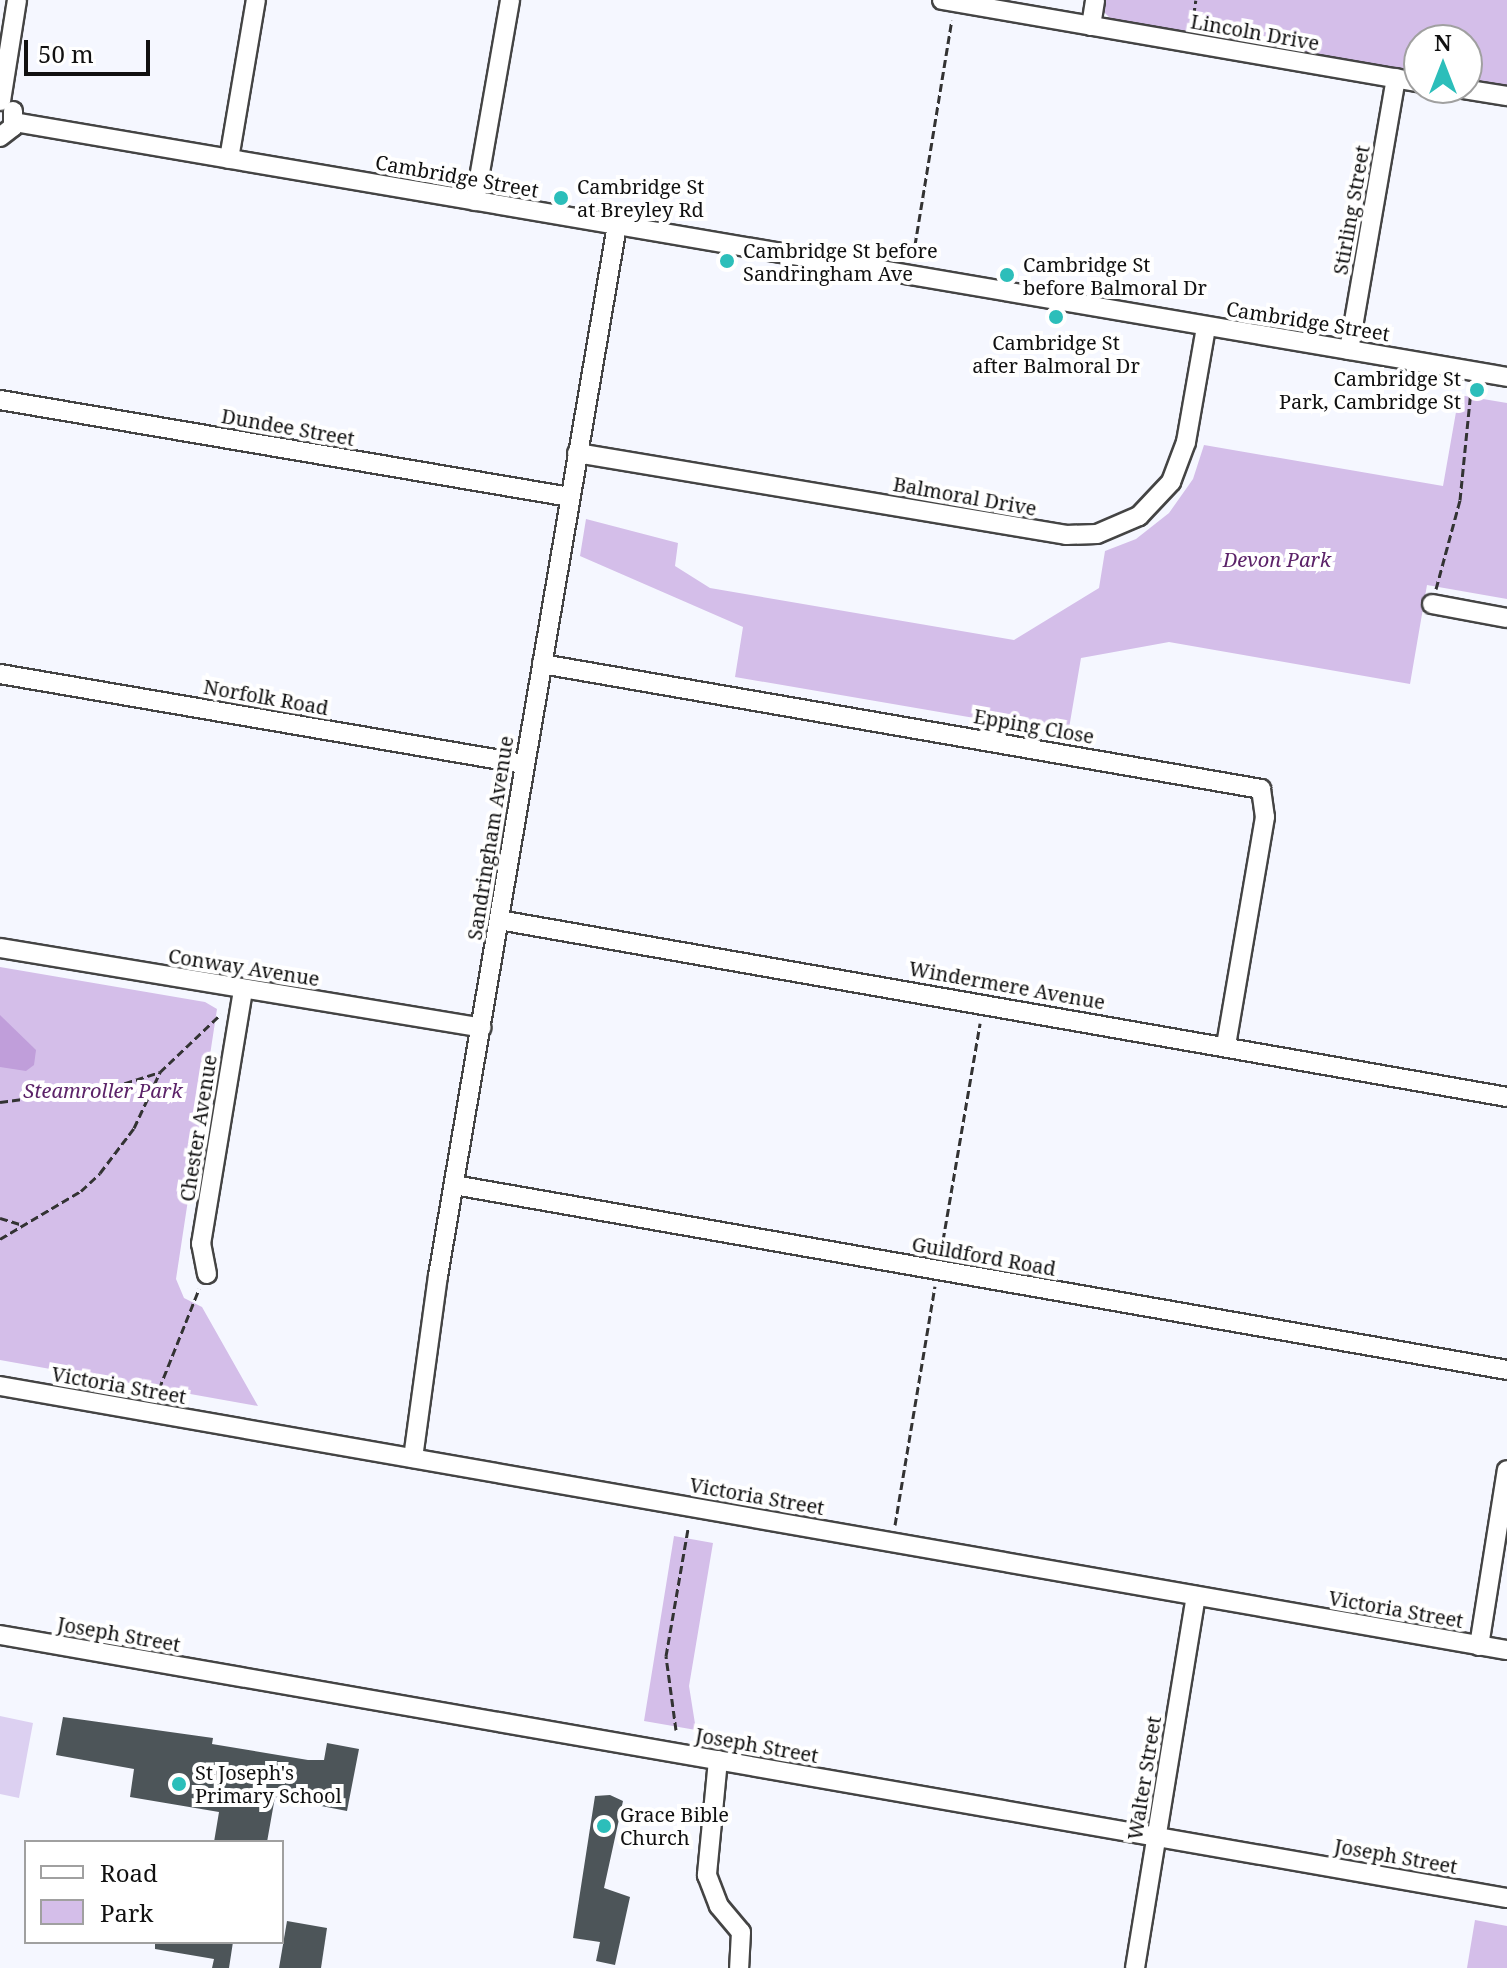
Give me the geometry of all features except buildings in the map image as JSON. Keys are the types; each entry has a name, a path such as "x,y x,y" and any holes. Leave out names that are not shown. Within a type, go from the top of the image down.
{"street":[{"path":"0,137 14,122 13,112 1,101 17,0"},
{"path":"229,159 256,0"},
{"path":"475,201 510,0"},
{"path":"1091,26 1095,0"},
{"name":"Lincoln Drive","path":"948,1 1403,79"},
{"name":"Stirling Street","path":"1349,350 1396,78"},
{"path":"1483,92 1507,96"},
{"name":"Cambridge Street","path":"14,122 1507,377"},
{"name":"Sandringham Avenue","path":"413,1458 454,1185 617,225"},
{"name":"Balmoral Drive","path":"577,453 1066,535 1097,534 1139,516 1171,482 1186,442 1206,327"},
{"name":"Dundee Street","path":"0,400 570,497"},
{"path":"1432,604 1507,618"},
{"name":"Epping Close","path":"542,664 1261,789 1265,817 1226,1045"},
{"name":"Norfolk Road","path":"0,674 524,764"},
{"name":"Windermere Avenue","path":"499,920 1226,1045 1507,1097"},
{"name":"Conway Avenue","path":"0,948 481,1028"},
{"name":"Chester Avenue","path":"207,1274 201,1244 243,989"},
{"name":"Guildford Road","path":"454,1185 1507,1370"},
{"name":"Victoria Street","path":"0,1386 1507,1650"},
{"path":"1479,1646 1507,1470"},
{"name":"Walter Street","path":"1135,1968 1196,1596"},
{"name":"Joseph Street","path":"0,1635 1507,1898"},
{"path":"718,1760 707,1875 719,1906 741,1932 739,1968"}],"path":[{"path":"1190,43 1196,0"},
{"path":"909,276 948,1"},
{"path":"1432,604 1469,448 1472,371"},
{"path":"939,1261 984,1003"},
{"path":"0,1239 81,1191 100,1173 134,1128 160,1072 208,1022 230,1008 240,1009"},
{"path":"0,1102 113,1087 160,1072"},
{"path":"0,1218 24,1225"},
{"path":"159,1389 207,1274"},
{"path":"895,1525 936,1278"},
{"path":"676,1730 666,1656 688,1528"}],"green space":[{"path":"1104,0 1507,0 1507,87 1483,83 1483,24 1403,24 1403,69 1112,20 1102,10"},
{"name":"Devon Park","path":"1459,395 1507,403 1507,599 1427,585 1410,684 1169,642 1081,658 1068,734 735,677 743,627 580,556 586,519 678,543 675,566 710,588 1014,640 1099,588 1105,551 1136,539 1169,513 1193,479 1204,445 1443,486"},
{"name":"Steamroller Park","path":"0,967 205,1002 217,1009 176,1279 184,1298 202,1307 258,1406 0,1360"},
{"path":"674,1536 713,1543 689,1686 696,1730 644,1721"},
{"path":"1475,1920 1507,1926 1507,1968 1467,1968"}],"shaded area":[{"path":"0,1015 36,1050 34,1065 26,1071 0,1067"},
{"path":"0,1716 33,1723 19,1798 0,1794"}],"place":[{"name":"Cambridge St at Breyley Rd","path":"561,198"},
{"name":"Cambridge St before Sandringham Ave","path":"727,261"},
{"name":"Cambridge St before Balmoral Dr","path":"1007,275"},
{"name":"Cambridge St after Balmoral Dr","path":"1056,317"},
{"name":"Cambridge St Park, Cambridge St","path":"1477,390"},
{"name":"St Joseph's Primary School","path":"179,1784"},
{"name":"Grace Bible Church","path":"604,1826"}]}
